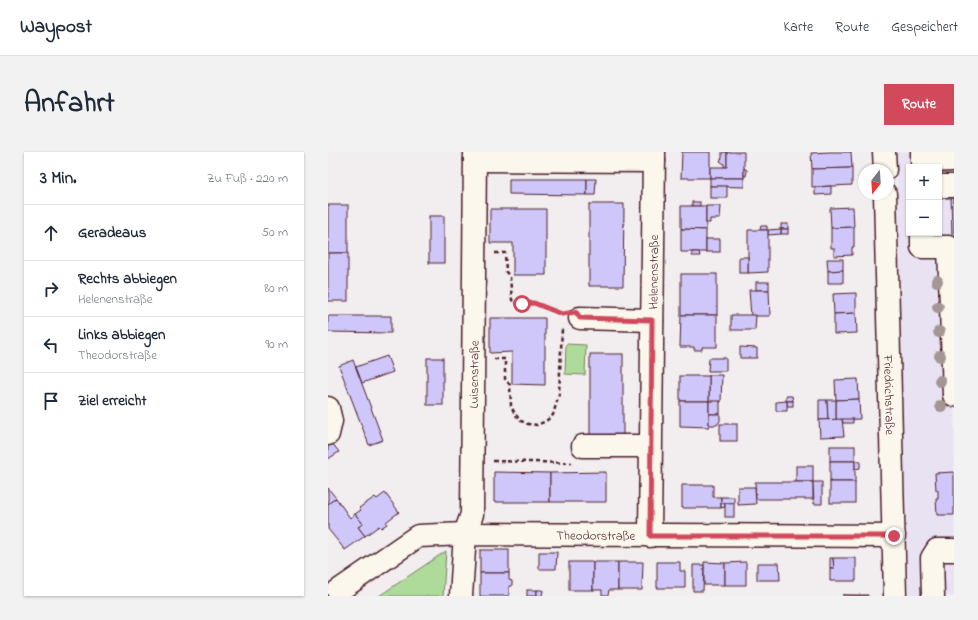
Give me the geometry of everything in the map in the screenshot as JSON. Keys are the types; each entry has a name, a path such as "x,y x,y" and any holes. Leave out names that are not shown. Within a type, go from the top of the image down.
{"street":[{"path":"884,152 885,164"},
{"path":"922,152 922,161 954,160"},
{"path":"475,156 654,156"},
{"name":"Luisenstraße","path":"461,596 465,534 472,514 475,156"},
{"name":"Helenenstraße","path":"650,536 654,156"},
{"path":"942,186 954,186"},
{"name":"Friedrichstraße","path":"885,200 896,596"},
{"path":"922,236 922,247 949,247 954,395"},
{"path":"571,316 652,320"},
{"path":"328,408 331,421 328,434"},
{"path":"583,446 650,446"},
{"name":"Theodorstraße","path":"336,588 418,536 465,534 894,536"},
{"path":"933,596 933,555 937,550 954,550"}],"path":[{"path":"474,252 505,253 506,272 510,276 512,300 515,303 534,303 571,316 560,394 552,416 546,421 537,425 528,424 521,421 511,406 510,385 505,379 505,360 474,359"},
{"path":"473,461 583,464 583,446"}],"shaded area":[{"path":"896,152 954,152 954,596 908,596"}],"green space":[{"path":"566,344 586,345 585,375 565,374"},
{"path":"446,551 443,596 379,596"}],"building":[{"path":"682,152 710,152 710,178 681,178"},
{"path":"722,152 727,152 727,167 724,167 724,164 720,161 722,158"},
{"path":"727,152 744,152 744,178 710,178 710,167 727,167"},
{"path":"851,152 852,168 812,169 811,153"},
{"path":"744,168 747,170 746,176 744,176"},
{"path":"852,168 852,185 812,187 812,169"},
{"path":"710,178 744,178 744,187 710,186"},
{"path":"509,179 587,179 587,195 509,194"},
{"path":"587,179 596,179 595,195 587,195"},
{"path":"710,186 727,186 727,198 710,198"},
{"path":"831,186 831,194 815,195 815,187"},
{"path":"951,192 954,192 954,238 952,238"},
{"path":"692,202 700,202 700,206 692,206"},
{"path":"589,204 624,204 623,286 589,286"},
{"path":"328,205 348,205 348,253 328,253"},
{"path":"681,206 706,206 706,230 681,229"},
{"path":"706,206 721,206 720,219 710,219 710,223 706,223"},
{"path":"853,207 854,227 831,228 830,208"},
{"path":"490,209 546,209 546,275 513,275 513,243 490,243"},
{"path":"429,216 444,216 444,263 429,263"},
{"path":"781,224 788,224 788,229 781,229"},
{"path":"760,226 767,226 767,230 761,230"},
{"path":"854,227 854,247 852,247 852,255 834,256 834,248 831,248 831,228"},
{"path":"681,229 706,230 706,252 681,252"},
{"path":"781,229 788,229 788,234 781,234"},
{"path":"781,229 781,234 768,235 768,230"},
{"path":"748,230 768,230 768,272 748,273"},
{"path":"706,239 720,239 720,252 706,252"},
{"path":"692,252 699,252 700,256 692,256"},
{"path":"328,253 348,253 348,301 328,301"},
{"path":"739,257 748,257 748,273 739,273"},
{"path":"827,259 843,259 843,270 828,271"},
{"path":"843,270 843,283 828,283 828,271"},
{"path":"681,274 717,274 717,315 681,315"},
{"path":"756,282 769,282 769,290 756,290"},
{"path":"749,290 769,290 770,316 751,316"},
{"path":"856,293 856,313 834,314 833,294"},
{"path":"856,313 857,333 834,334 834,314"},
{"path":"681,315 717,315 717,347 702,347 702,350 694,350 694,347 680,347"},
{"path":"731,315 756,315 755,330 731,330"},
{"path":"328,316 391,316 391,333 328,332"},
{"path":"490,318 545,318 545,385 512,384 512,352 490,353"},
{"path":"740,347 757,348 757,358 740,358"},
{"path":"590,354 623,354 623,440 590,440"},
{"path":"387,356 393,372 362,383 356,367"},
{"path":"427,358 443,358 443,405 427,405"},
{"path":"709,358 726,358 726,371 708,371"},
{"path":"353,360 383,440 369,445 339,366"},
{"path":"709,375 722,375 721,402 709,401"},
{"path":"680,376 709,376 709,401 680,401"},
{"path":"858,379 859,399 836,400 835,380"},
{"path":"786,396 792,396 793,401 786,401"},
{"path":"859,399 860,419 836,420 836,400"},
{"path":"819,400 827,400 828,420 819,420"},
{"path":"827,400 836,400 836,420 828,420"},
{"path":"680,401 709,401 709,427 680,426"},
{"path":"709,401 720,401 720,414 709,414"},
{"path":"787,401 793,401 793,406 787,406"},
{"path":"787,401 787,411 776,411 776,402"},
{"path":"709,414 720,414 720,421 717,425 709,425"},
{"path":"842,419 844,436 820,437 819,420"},
{"path":"842,419 853,419 853,423 843,423"},
{"path":"720,424 737,424 737,441 720,441"},
{"path":"332,443 339,452 328,459 328,446"},
{"path":"830,446 855,446 855,461 830,461"},
{"path":"830,461 855,461 855,482 830,482"},
{"path":"855,461 860,461 860,468 855,469"},
{"path":"796,466 813,466 813,482 796,482"},
{"path":"494,472 550,473 550,502 494,502"},
{"path":"606,472 606,502 550,502 550,473"},
{"path":"954,472 954,515 937,515 936,498 938,498 938,490 936,490 935,473"},
{"path":"755,482 813,482 813,499 756,499"},
{"path":"813,482 822,482 822,504 814,504"},
{"path":"830,482 855,482 855,503 830,503"},
{"path":"682,485 713,485 713,497 721,497 721,508 682,508"},
{"path":"738,487 755,487 756,504 738,505"},
{"path":"328,488 336,498 328,504"},
{"path":"385,493 399,512 386,522 387,524 381,528 379,526 365,536 358,527 363,524 355,514 361,510 359,508 375,497 377,499"},
{"path":"721,497 734,497 734,503 721,503"},
{"path":"336,498 350,518 355,514 363,524 358,527 365,536 345,550 328,529 328,504"},
{"path":"721,503 725,503 725,507 721,508"},
{"path":"725,503 734,503 734,517 725,517"},
{"path":"480,550 509,550 509,573 480,573"},
{"path":"539,552 557,552 556,569 539,569"},
{"path":"830,558 833,558 834,569 830,569"},
{"path":"833,558 856,558 856,581 830,581 830,569 834,569"},
{"path":"569,562 593,562 593,590 569,590"},
{"path":"593,562 618,562 618,590 609,590 608,595 602,595 602,590 593,590"},
{"path":"618,562 643,562 642,590 618,590"},
{"path":"657,562 680,562 680,571 685,571 685,588 657,588"},
{"path":"704,562 725,563 725,585 704,585"},
{"path":"746,562 746,585 725,585 725,563"},
{"path":"757,563 779,563 780,580 757,580"},
{"path":"693,565 704,565 703,591 693,591"},
{"path":"480,573 509,573 509,580 512,581 512,586 509,586 509,596 480,596"},
{"path":"527,590 537,590 537,596 527,596"},
{"path":"537,590 543,590 542,596 537,596"},
{"path":"842,595 868,595 868,596"}],"route":[{"path":"522,304 534,303 562,314 576,312 580,318 652,320 650,536 894,536"}]}
